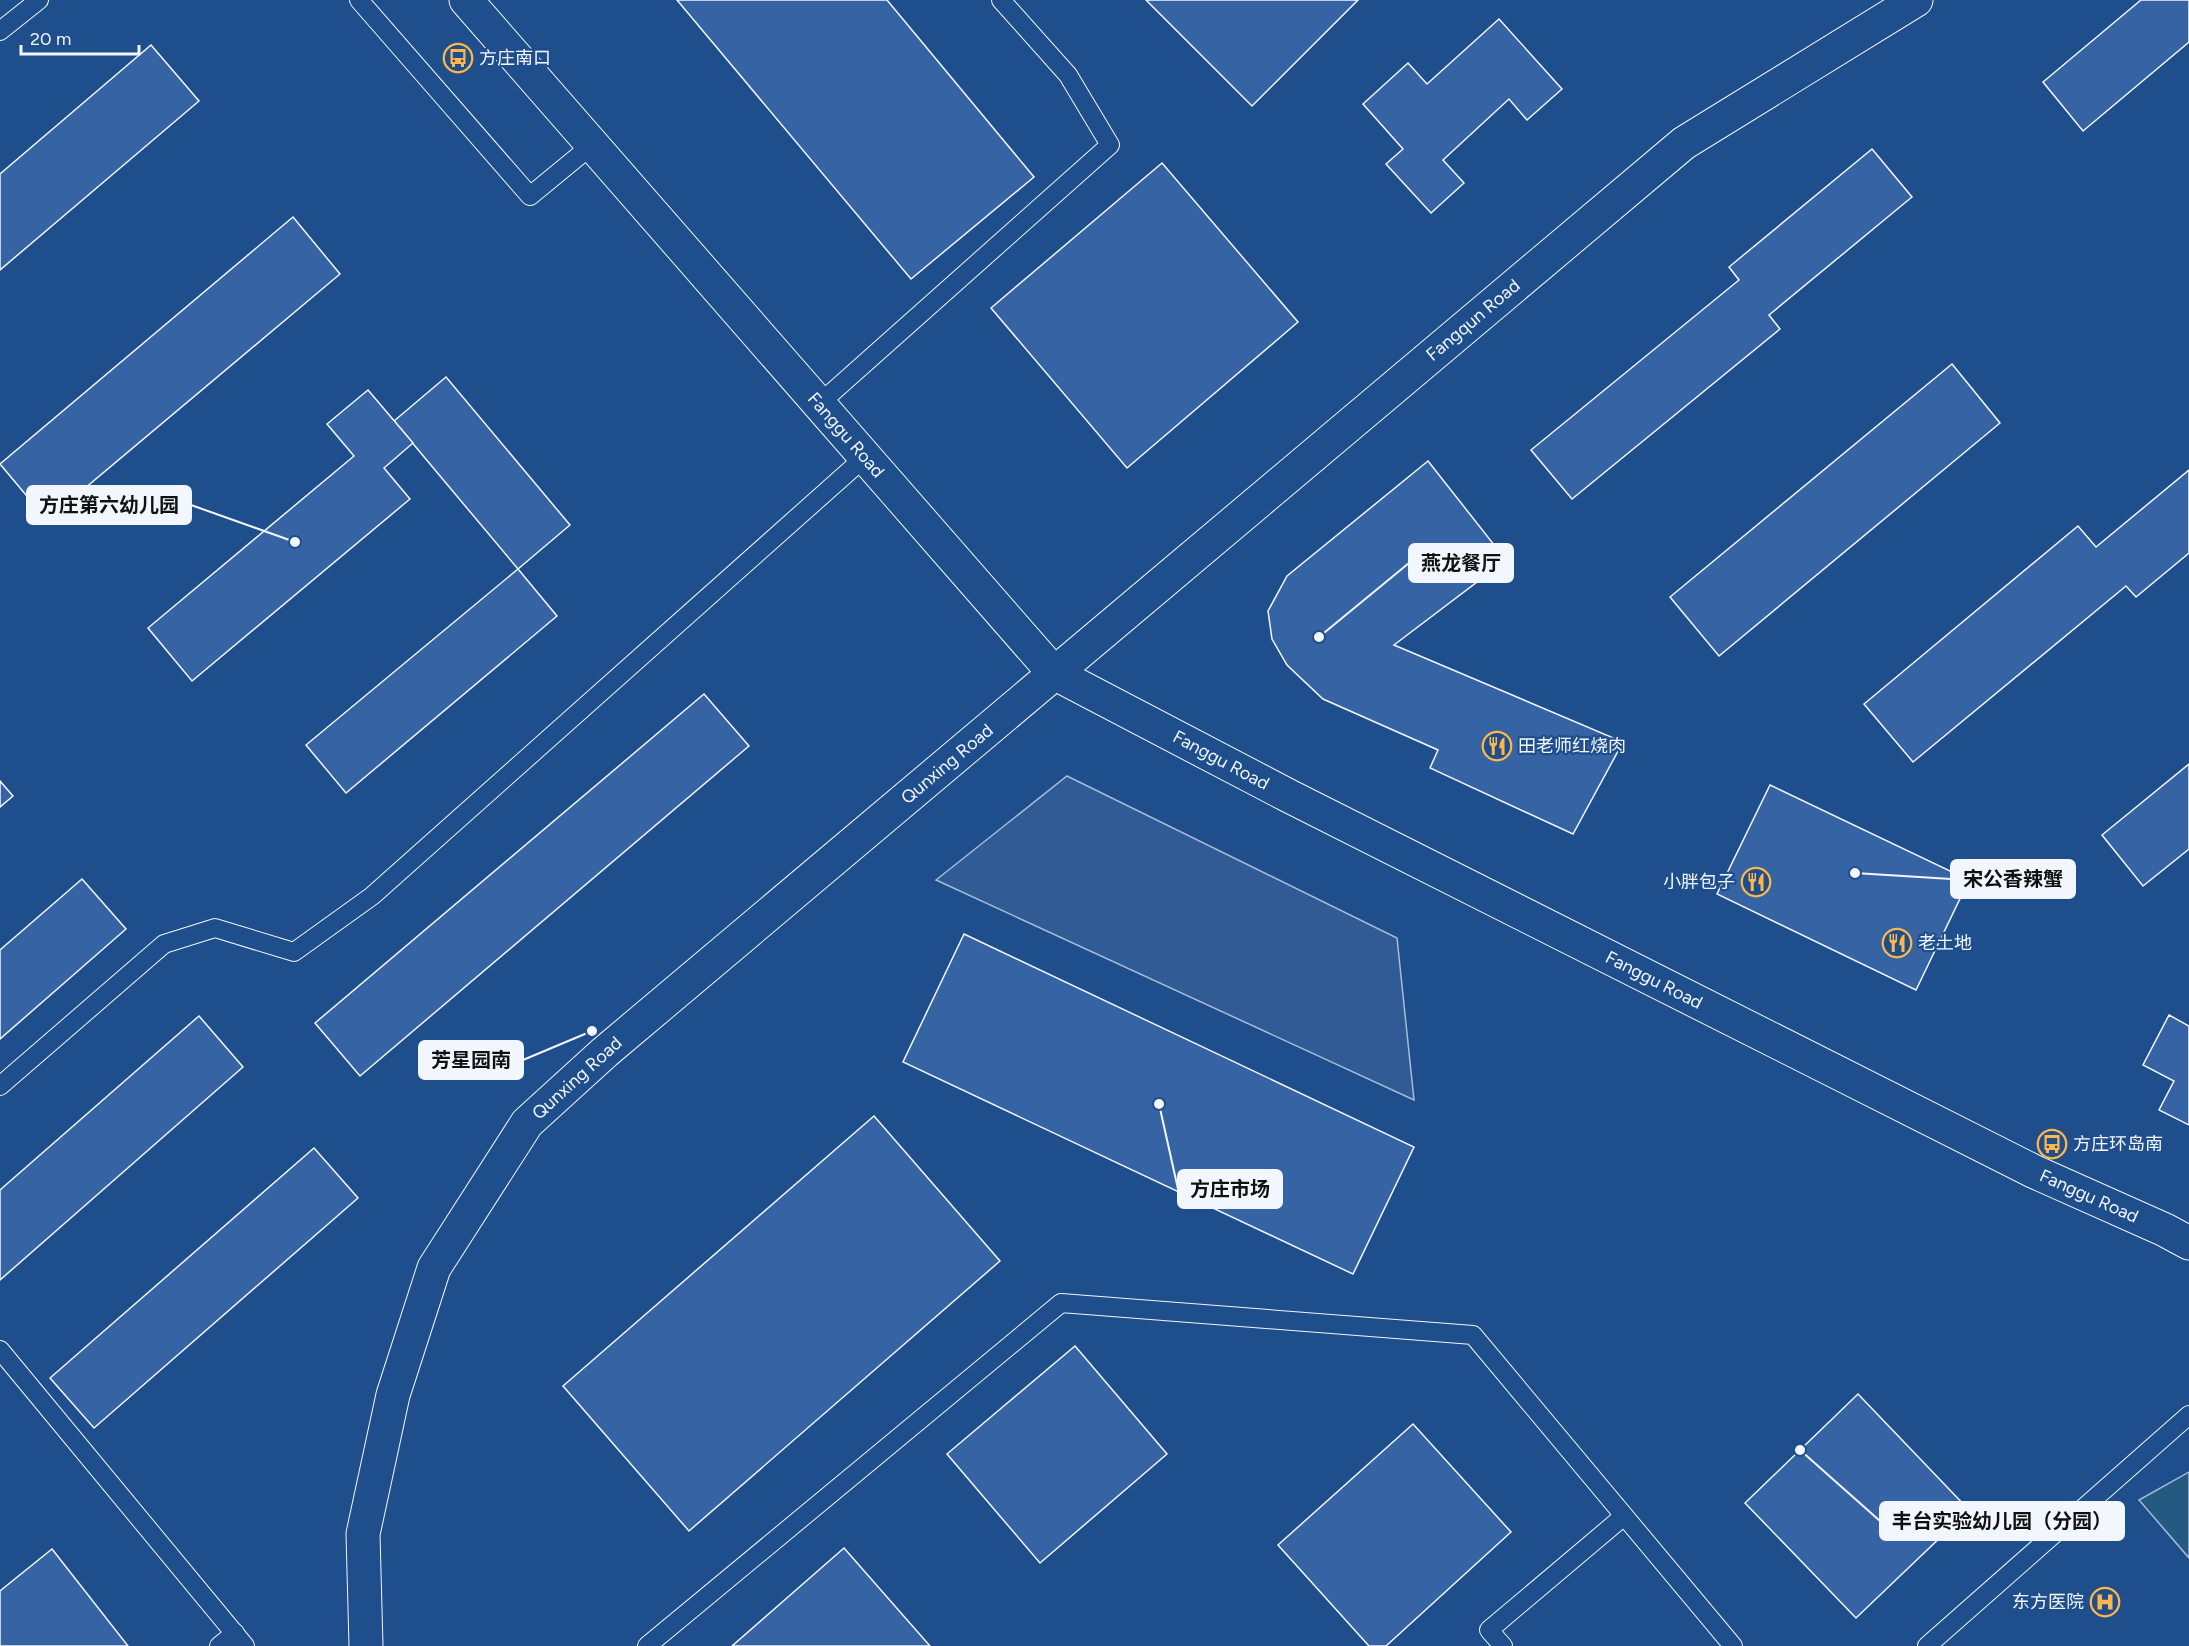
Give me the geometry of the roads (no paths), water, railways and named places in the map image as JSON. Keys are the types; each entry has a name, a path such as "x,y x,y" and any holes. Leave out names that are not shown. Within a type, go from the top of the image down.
{"street":[{"name":"Fanggu Road","path":"466,0 1054,673 1289,796 2034,1172 2165,1230 2189,1243"},
{"name":"Fangqun Road","path":"1054,673 1684,143 1916,0"},
{"name":"Qunxing Road","path":"366,1646 363,1534 393,1395 434,1268 527,1123 605,1052 1054,673"}],"lane":[{"path":"0,31 39,0"},
{"path":"359,0 530,196 592,145"},
{"path":"819,404 1110,145 1068,75 1001,0"},
{"path":"0,1086 164,944 215,928 294,952 372,896 865,457"},
{"path":"647,1646 1061,1303 1473,1335 1733,1646"},
{"path":"0,1350 240,1640 219,1646"},
{"path":"1927,1646 2189,1415"},
{"path":"1503,1646 1489,1630 1624,1516"}],"place":[{"name":"方庄南口","path":"458,58"},
{"name":"方庄第六幼儿园","path":"295,542"},
{"name":"燕龙餐厅","path":"1319,637"},
{"name":"田老师红烧肉","path":"1497,746"},
{"name":"宋公香辣蟹","path":"1855,873"},
{"name":"小胖包子","path":"1756,882"},
{"name":"老土地","path":"1897,943"},
{"name":"芳星园南","path":"592,1031"},
{"name":"方庄市场","path":"1159,1104"},
{"name":"方庄环岛南","path":"2052,1144"},
{"name":"丰台实验幼儿园（分园）","path":"1800,1450"},
{"name":"东方医院","path":"2105,1602"}]}
